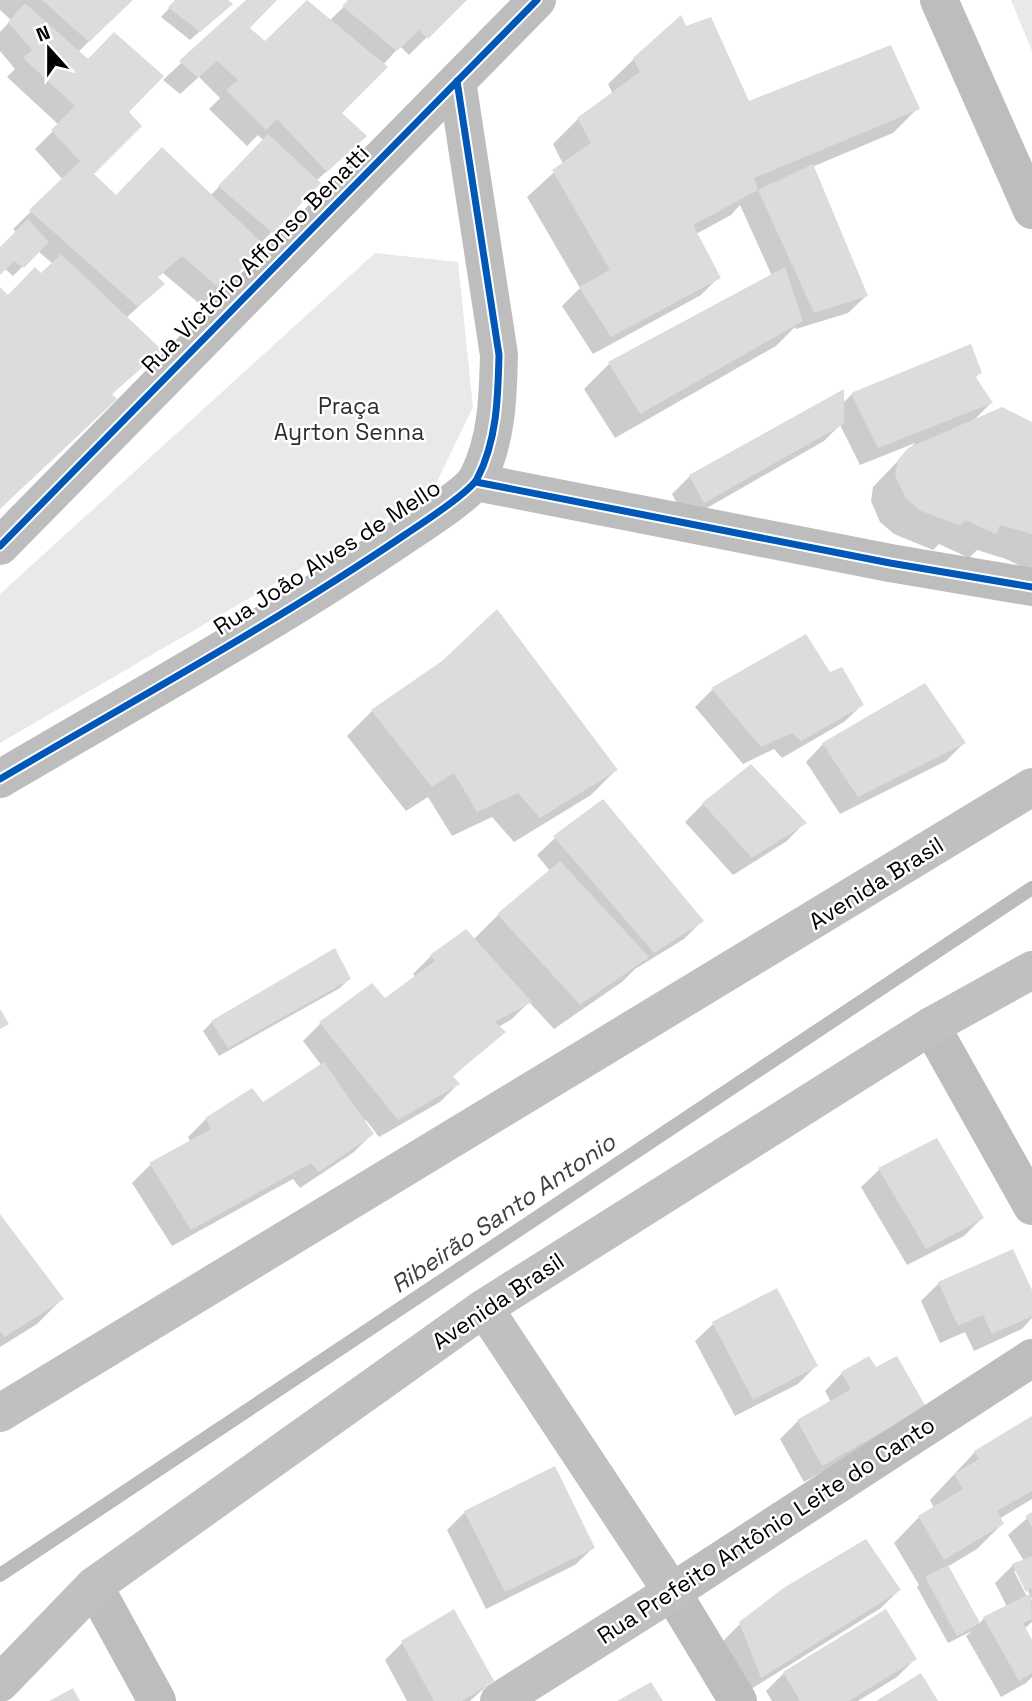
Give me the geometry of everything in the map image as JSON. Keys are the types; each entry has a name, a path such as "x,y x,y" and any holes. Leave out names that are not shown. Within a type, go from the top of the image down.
{"main road":[{"name":"Avenida Brasil","path":"0,1413 1032,787"},
{"name":"Avenida Brasil","path":"0,1683 94,1586 484,1308 931,1026 1032,970"},
{"path":"484,1308 672,1592"},
{"name":"Rua Prefeito Antônio Leite do Canto","path":"499,1701 672,1592"}],"street":[{"name":"Rua Victório Affonso Benatti","path":"0,546 537,0"},
{"path":"940,0 1032,210"},
{"path":"457,81 499,355 495,424 476,482"},
{"name":"Rua João Alves de Mello","path":"0,779 377,554 438,513 476,482 890,563 1032,587"},
{"path":"931,1026 1032,1206"},
{"name":"Rua Prefeito Antônio Leite do Canto","path":"672,1592 1032,1358"},
{"path":"94,1586 157,1701"},
{"path":"672,1592 738,1701"}],"green space":[{"path":"1011,0 1032,0 1032,51"},
{"name":"Praça Ayrton Senna","path":"375,253 458,262 473,407 432,492 0,743 0,594"}],"building":[{"path":"42,0 133,0 89,42"},
{"path":"175,0 228,0 233,4 200,32 168,7"},
{"path":"246,0 277,0 250,28 265,41 307,0 388,67 342,113 367,136 327,172 277,119 266,130 226,90 238,80 217,61 198,78 179,61"},
{"path":"348,0 467,0 428,39 419,30 397,51 342,6"},
{"path":"25,3 88,59 114,32 164,76 129,112 142,126 94,174 116,195 162,147 265,246 221,290 182,256 158,277 165,284 138,307 29,210 80,161 51,130 75,106 23,58 32,50 8,22"},
{"path":"681,15 686,26 711,17 749,101 891,45 920,109 754,178 758,190 693,225 721,278 611,337 579,287 610,270 552,170 591,143 577,118 640,72 633,58"},
{"path":"268,134 321,183 273,233 218,186"},
{"path":"813,164 868,296 814,313 758,190"},
{"path":"28,219 49,242 24,268 14,261 0,275 0,247"},
{"path":"61,254 162,350 112,394 117,399 0,509 0,287 8,295 35,267 41,273"},
{"path":"785,267 803,321 640,414 608,362"},
{"path":"971,344 982,373 975,376 993,403 878,448 851,393"},
{"path":"844,389 844,424 704,503 689,475"},
{"path":"1002,407 1032,422 1032,534 1000,525 996,534 965,520 960,526 919,510 905,497 895,475 898,460 908,448"},
{"path":"497,609 618,770 540,818 518,793 477,812 454,773 432,787 371,710 442,661"},
{"path":"806,634 830,672 842,667 864,705 801,741 792,733 761,747 711,688"},
{"path":"925,683 966,743 858,797 822,743"},
{"path":"751,764 807,823 752,858 702,803"},
{"path":"603,799 704,921 654,953 553,836"},
{"path":"560,861 649,957 580,1005 497,914"},
{"path":"466,929 532,1002 495,1022 506,1032 453,1076 460,1084 398,1120 319,1022 372,983 385,998 435,961 430,955"},
{"path":"335,948 351,979 228,1048 211,1021"},
{"path":"0,1009 9,1024 0,1029"},
{"path":"324,1062 374,1134 319,1172 311,1163 191,1230 149,1163 211,1129 205,1118 252,1088 263,1102"},
{"path":"937,1138 984,1218 926,1249 878,1168"},
{"path":"0,1214 64,1299 5,1337 0,1331"},
{"path":"1013,1249 1032,1290 1032,1316 992,1334 983,1315 958,1326 938,1282"},
{"path":"777,1288 818,1366 753,1400 712,1322"},
{"path":"869,1356 876,1367 897,1356 926,1407 822,1466 797,1420 851,1389 841,1372"},
{"path":"1032,1416 1032,1491 997,1511 1004,1524 944,1560 918,1516 963,1489 954,1474 979,1459 974,1451"},
{"path":"555,1466 595,1548 505,1592 464,1511"},
{"path":"1032,1512 1032,1527 1025,1516"},
{"path":"866,1539 901,1590 761,1678 739,1622 785,1587"},
{"path":"1032,1556 1032,1588 1026,1592 1012,1564"},
{"path":"948,1565 980,1623 957,1636 925,1577"},
{"path":"1031,1593 1032,1619 1023,1623 1032,1640 1032,1673 1019,1681 983,1617"},
{"path":"454,1609 494,1681 462,1701 434,1701 401,1641"},
{"path":"886,1609 917,1659 849,1701 800,1701 783,1672"},
{"path":"921,1673 938,1701 876,1701"},
{"path":"651,1682 663,1701 617,1701"},
{"path":"73,1688 80,1701 49,1701"}],"waterway":[{"name":"Ribeirão Santo Antonio","path":"0,1575 1032,888"}],"cycle path":[{"path":"0,546 537,0"},
{"path":"0,779 205,660 357,567 433,516 465,492 477,479 492,434 497,403 499,355 457,81"},
{"path":"476,482 890,563 1032,587"}]}
